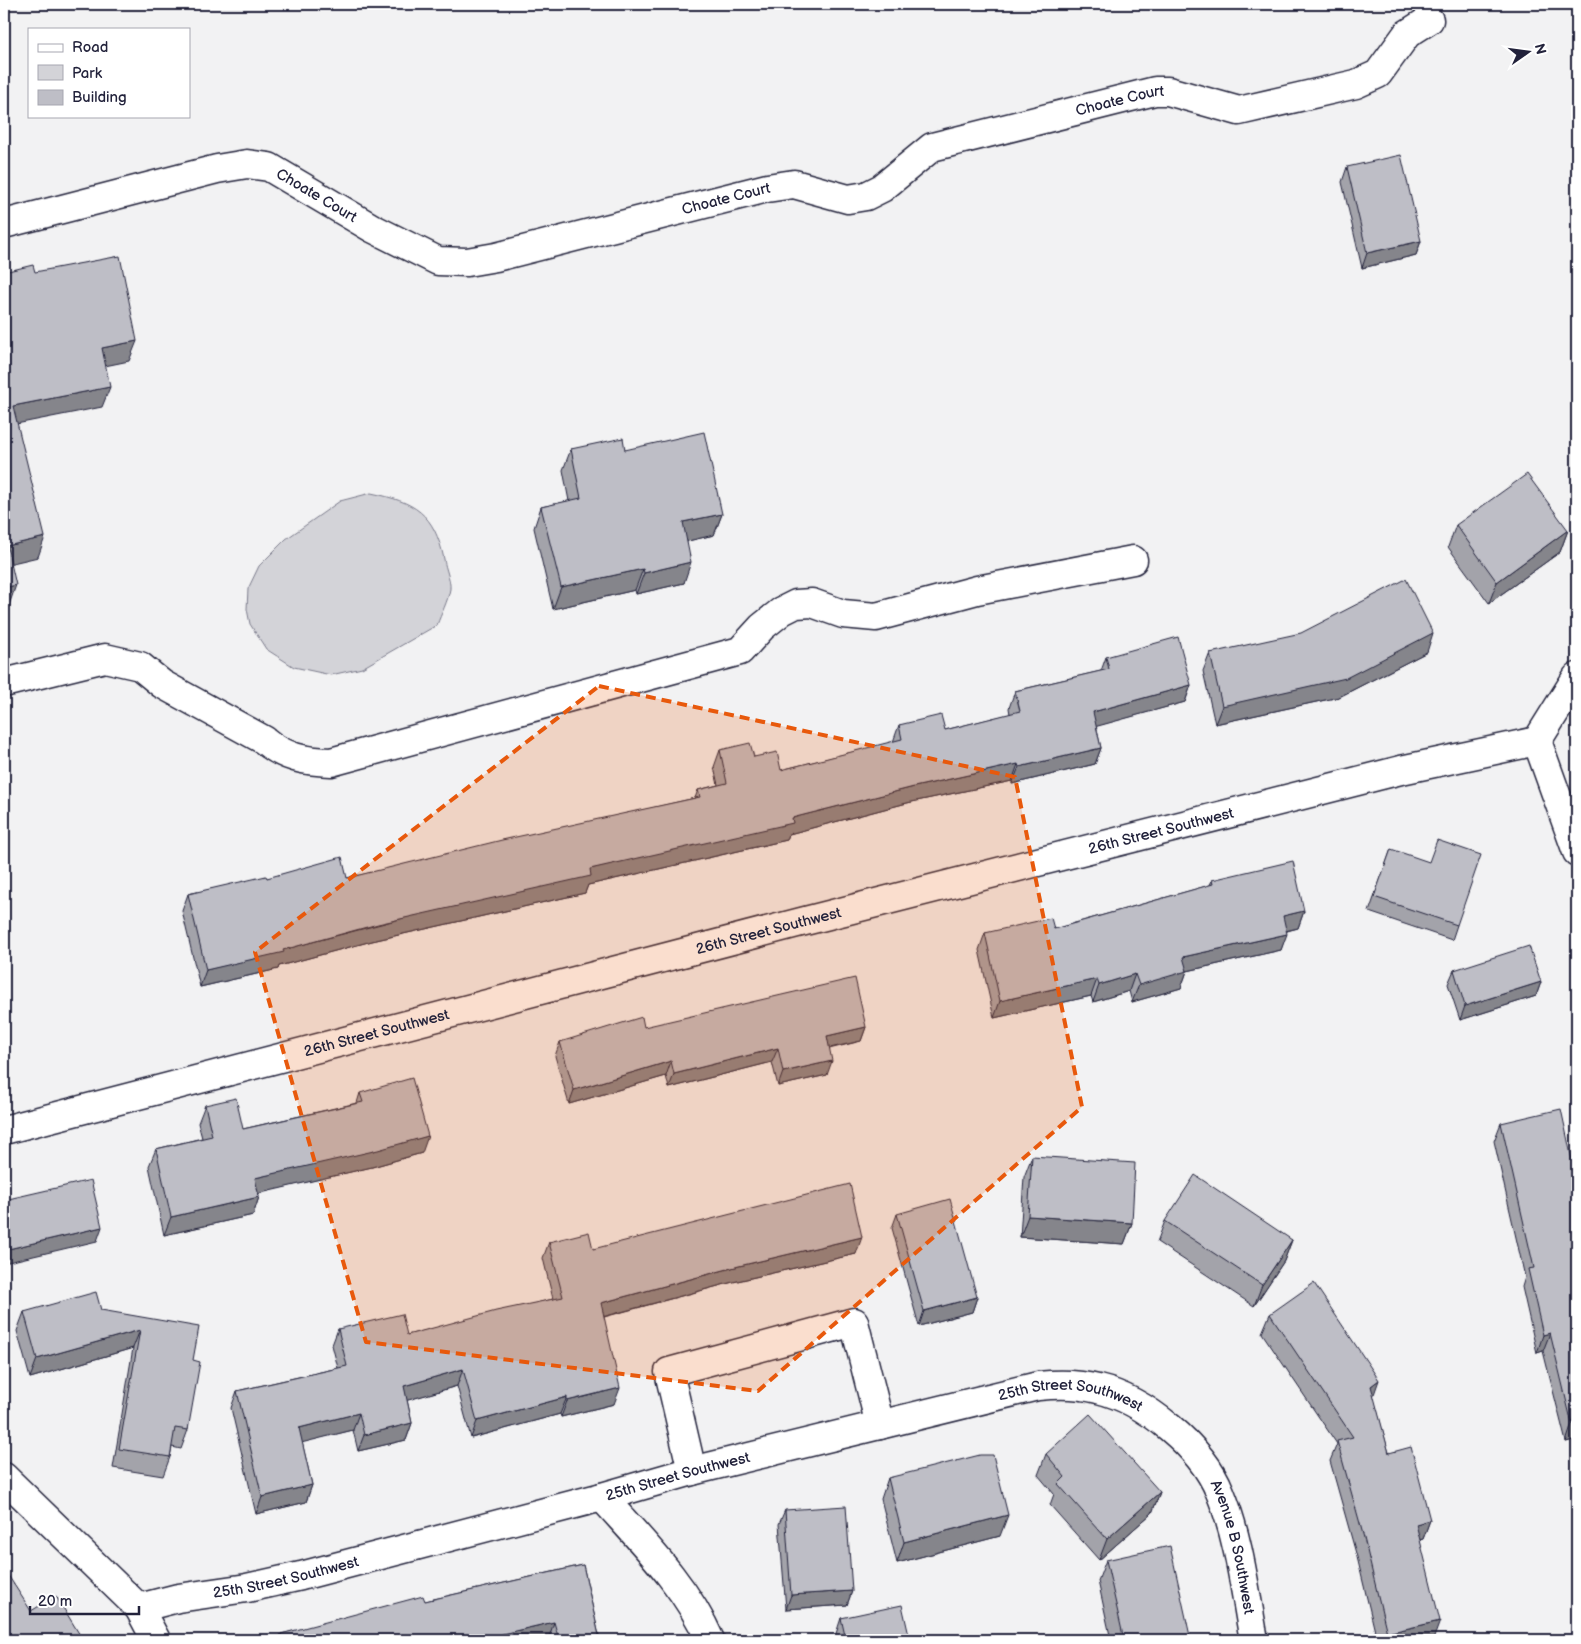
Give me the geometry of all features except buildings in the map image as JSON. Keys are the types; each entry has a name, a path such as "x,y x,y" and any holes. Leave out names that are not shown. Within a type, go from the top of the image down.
{"street":[{"name":"Choate Court","path":"4,224 217,169 247,164 269,167 372,228 438,260 467,262 496,257 767,188 794,184 848,199 866,196 882,188 932,147 1155,91 1168,91 1239,111 1356,84 1378,74 1407,34 1429,20"},
{"path":"4,683 105,658 140,666 162,684 264,740 272,747 302,760 331,762 740,651 762,627 782,611 796,604 812,603 843,614 876,617 977,590 1133,560"},
{"path":"1577,677 1537,742 1577,852"},
{"name":"26th Street Southwest","path":"4,1130 805,921 1401,770 1537,742"},
{"path":"692,1471 669,1372 854,1322 880,1425"},
{"name":"25th Street Southwest","path":"139,1608 178,1598 247,1588 301,1576 602,1497 692,1471 1038,1386 1063,1384 1099,1389 1124,1399 1160,1419 1185,1441 1198,1457"},
{"name":"Avenue B Southwest","path":"1198,1457 1220,1491 1236,1544 1254,1640"},
{"path":"4,1477 139,1608 156,1640"},
{"path":"602,1497 671,1576 703,1625 710,1640"}],"highlighted area":[{"path":"599,686 1015,777 1082,1107 758,1391 366,1342 255,952"}],"green space":[{"path":"371,493 411,506 428,520 435,531 440,543 450,585 448,598 437,625 362,668 331,675 294,667 266,649 250,624 247,609 248,589 259,566 286,539 340,501"}]}
